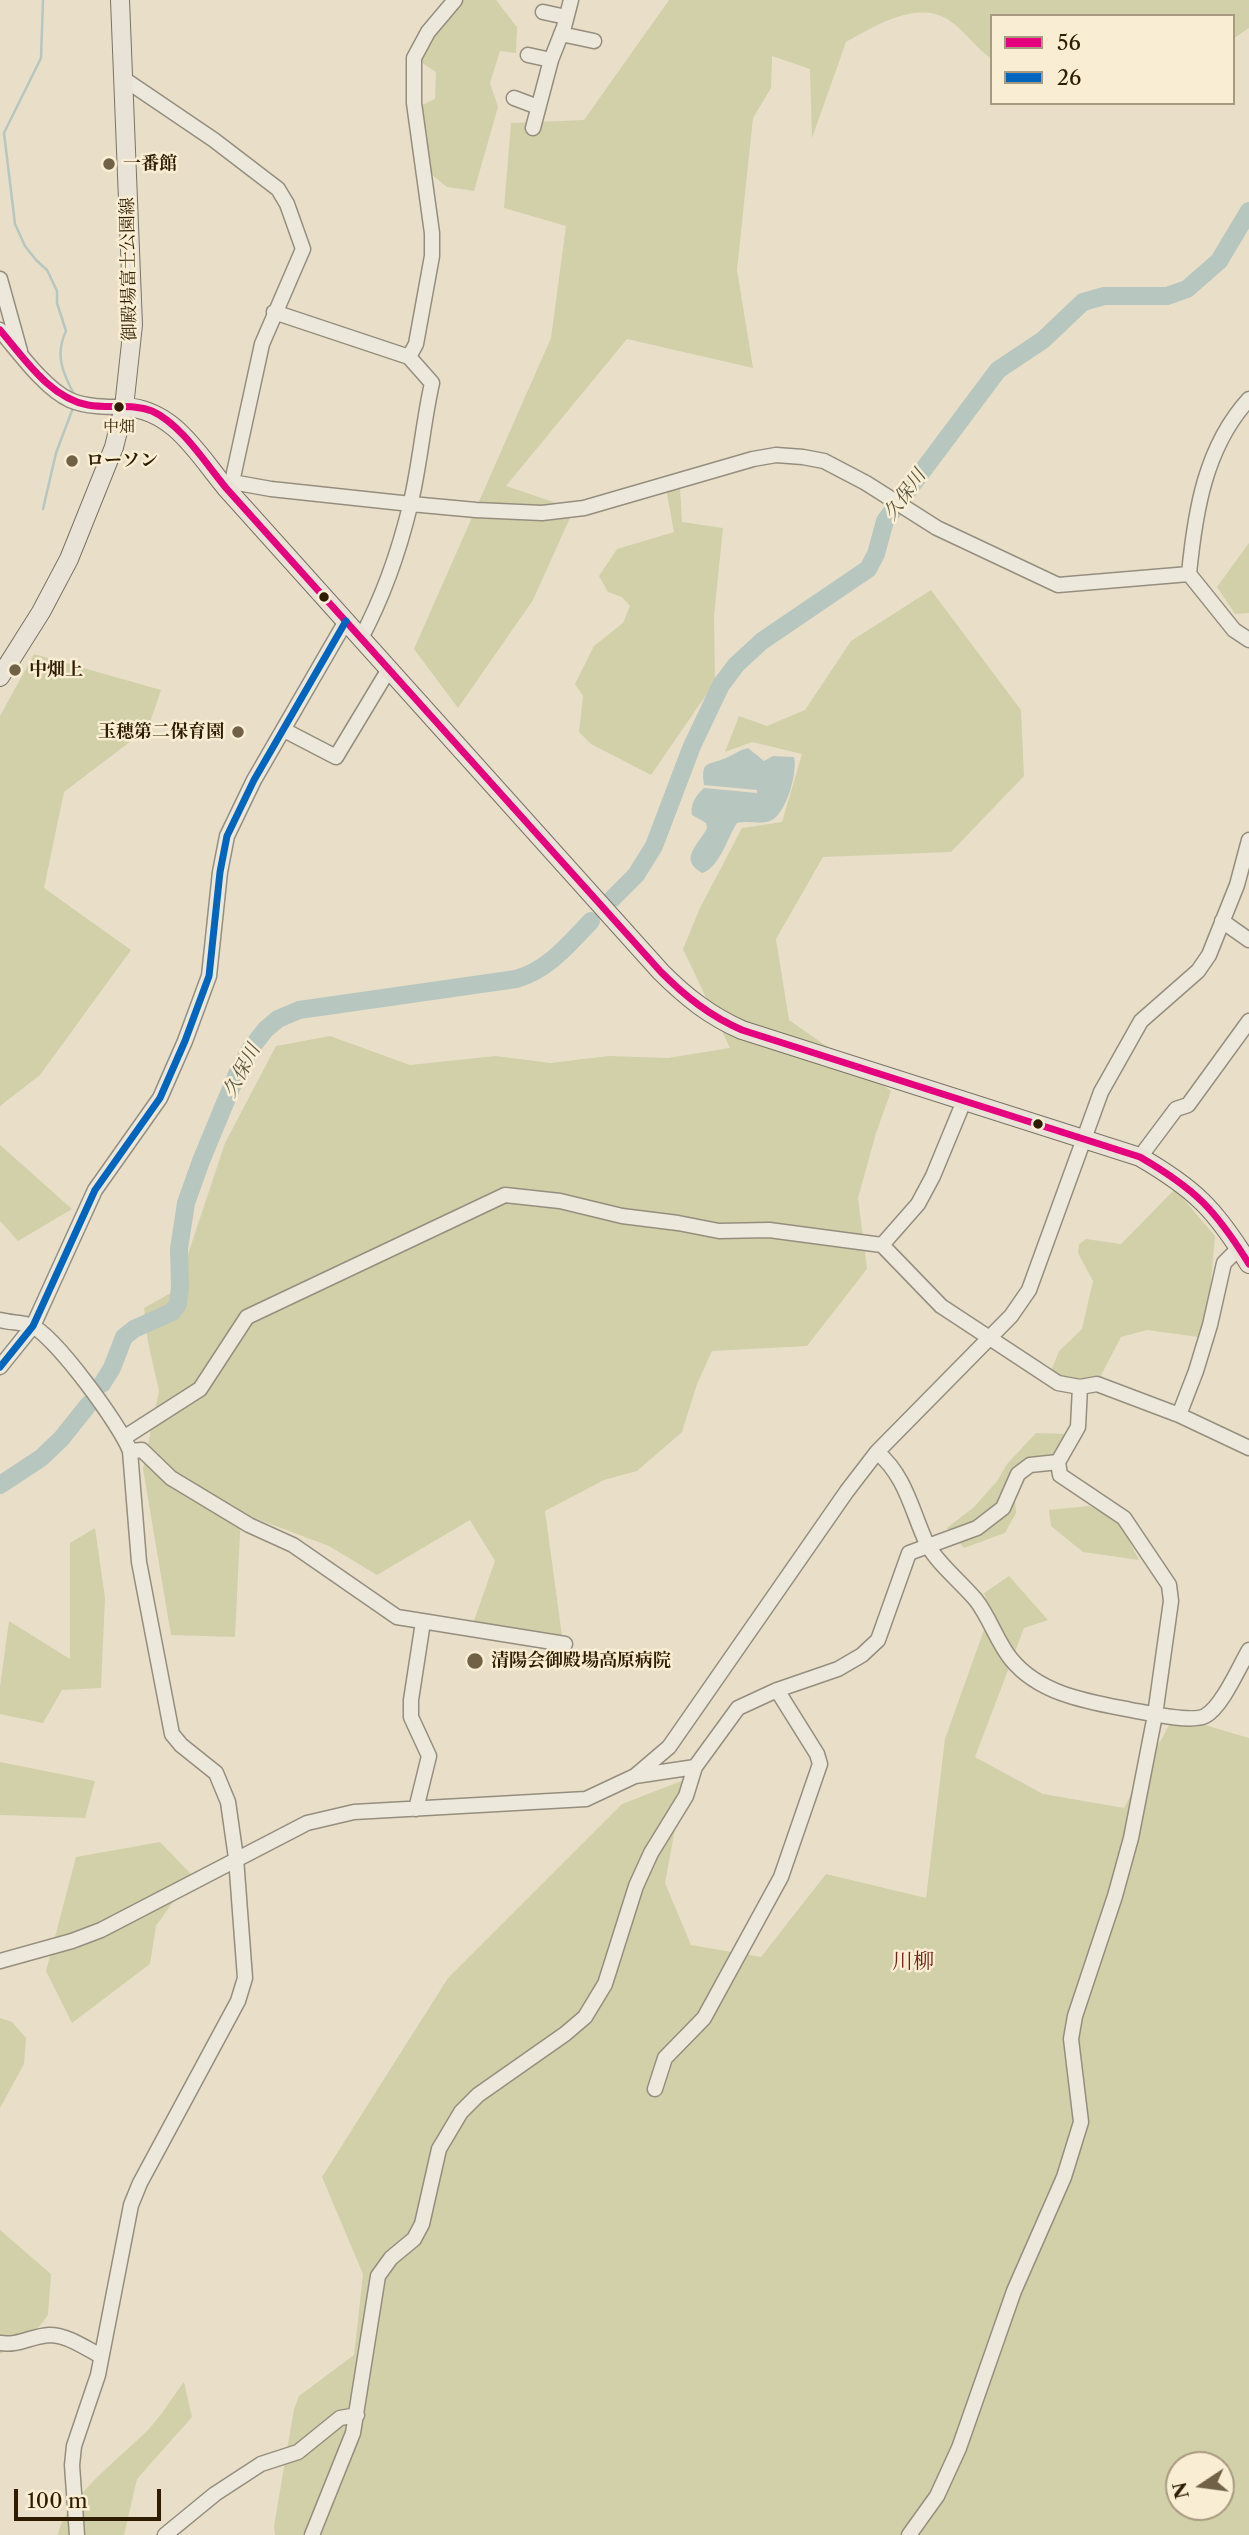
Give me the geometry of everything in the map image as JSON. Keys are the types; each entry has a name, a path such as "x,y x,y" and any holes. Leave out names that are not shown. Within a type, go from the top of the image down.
{"main road":[{"name":"御殿場富士公園線","path":"0,677 41,612 69,559 114,447 124,407 133,325 120,0"},
{"path":"124,407 150,411 172,423 652,963 685,996 706,1012 742,1030 1140,1157 1175,1178 1212,1210 1249,1264"}],"street":[{"path":"409,357 416,344 432,256 432,233 414,103 414,58 428,32 455,0"},
{"path":"533,128 570,0"},
{"path":"543,12 566,17"},
{"path":"561,34 594,41"},
{"path":"528,55 551,60"},
{"path":"124,79 214,140 278,189 287,204 303,250 262,344 229,485 476,510 542,513 584,509 728,465 776,456 803,457 824,461 890,497 937,528 1058,585 1189,574"},
{"path":"514,98 538,107"},
{"path":"0,279 22,355"},
{"path":"274,312 409,357 432,383 411,504 394,563 361,638"},
{"path":"0,330 54,389 69,400 88,405 124,407"},
{"path":"1249,399 1240,409 1211,458 1204,482 1189,574 1234,630 1249,640"},
{"path":"0,1367 33,1326 95,1190 160,1098 181,1052 209,976 220,872 227,836 254,780 346,621"},
{"path":"284,730 336,757 389,669"},
{"path":"2,1957 72,1941 101,1930 307,1822 354,1812 586,1799 635,1776 669,1747 847,1490 877,1452 1012,1316 1029,1290 1101,1092 1132,1033 1156,1007 1198,971 1209,955 1237,886 1249,840"},
{"path":"1222,921 1249,940"},
{"path":"1140,1157 1175,1110 1188,1105 1249,1021"},
{"path":"882,1245 918,1205 964,1101"},
{"path":"127,1444 201,1389 247,1317 505,1195 560,1201 622,1216 719,1231 769,1230 882,1245 941,1306 1058,1383 1080,1387 1097,1384 1180,1415 1249,1448"},
{"path":"1180,1415 1196,1371 1224,1263 1239,1248"},
{"path":"0,1320 33,1326 48,1338 85,1380 127,1444 139,1562 172,1734 180,1745 216,1773 228,1802 236,1858 245,1978 238,2001 140,2183 131,2205 98,2375 74,2446 72,2465 77,2535"},
{"path":"909,2535 937,2496 959,2448 1014,2291 1064,2177 1082,2122 1071,2039 1075,2016 1131,1839 1155,1715 1171,1601 1169,1585 1124,1518 1060,1475 1058,1462 1079,1427 1080,1387"},
{"path":"127,1444 142,1450 171,1478 248,1525 293,1545 397,1617 565,1644"},
{"path":"877,1452 889,1462 911,1499 928,1546 978,1602 1012,1660 1055,1691 1096,1703 1155,1715 1190,1718 1205,1716 1219,1703 1249,1650"},
{"path":"312,2535 354,2433 378,2276 391,2258 414,2239 422,2224 439,2149 448,2130 478,2095 585,2017 605,1984 636,1886 651,1853 686,1796 695,1767 738,1708 777,1690 838,1669 878,1640 909,1553 977,1528 1003,1508 1018,1474 1030,1465 1058,1462"},
{"path":"416,1809 429,1756 411,1717 411,1700 424,1622"},
{"path":"654,2089 664,2058 704,2018 781,1877 820,1764 817,1754 777,1690"},
{"path":"635,1776 695,1767"},
{"path":"0,2343 23,2342 48,2335 64,2337 101,2356"},
{"path":"165,2535 215,2494 261,2464 298,2452 341,2418 357,2415"}],"green space":[{"path":"460,0 496,0 517,27 516,53 500,51 490,83 498,107 474,191 447,187 425,169 418,107 435,99 436,72 419,61 425,42"},
{"path":"669,0 1249,0 1249,28 1235,38 1235,14 990,14 990,58 959,28 935,14 922,12 895,18 846,42 812,138 810,69 772,56 771,88 753,118 737,270 753,368 627,339 506,486 574,509 533,600 458,708 414,649 551,338 566,226 504,208 511,123 584,120"},
{"path":"665,484 680,486 682,522 723,528 714,616 715,682 651,775 591,744 579,732 583,696 575,684 594,646 623,623 630,606 622,597 608,592 599,576 617,549 674,532"},
{"path":"1249,543 1249,613 1235,614 1217,587"},
{"path":"931,590 1021,710 1024,776 951,852 823,857 776,939 789,1020 891,1091 858,1198 867,1269 807,1346 712,1351 697,1384 682,1432 637,1471 604,1480 545,1511 565,1658 518,1635 469,1635 495,1561 470,1520 377,1575 329,1546 241,1513 235,1637 171,1635 143,1469 159,1391 148,1342 144,1308 176,1290 225,1143 276,1046 330,1036 410,1065 496,1056 550,1063 609,1056 668,1058 730,1048 683,949 700,908 742,828 782,822 802,754 752,742 725,752 739,716 767,726 805,710 851,641"},
{"path":"34,654 161,690 148,728 64,792 44,888 131,950 40,1075 0,1106 0,716"},
{"path":"0,1145 72,1209 18,1241 0,1221"},
{"path":"1175,1189 1215,1236 1206,1338 1147,1330 1121,1337 1098,1381 1078,1386 1051,1371 1059,1351 1082,1329 1093,1281 1078,1253 1079,1244 1086,1239 1121,1244"},
{"path":"1036,1433 1069,1434 1056,1456 1014,1484 1016,1513 1005,1533 964,1548 947,1528 974,1507 997,1481 1007,1464"},
{"path":"1089,1506 1118,1519 1139,1560 1083,1552 1051,1526 1049,1510"},
{"path":"95,1528 105,1598 101,1688 62,1690 43,1723 0,1714 0,1687 9,1621 70,1659 70,1543"},
{"path":"1009,1576 1048,1620 1024,1628 975,1757 1043,1794 1124,1808 1174,1716 1249,1738 1249,2535 275,2535 274,2526 294,2409 299,2396 354,2355 363,2274 322,2177 448,1978 622,1804 684,1780 665,1883 691,1945 761,1957 826,1874 926,1898 945,1739 990,1613 984,1593"},
{"path":"0,1762 95,1781 85,1818 0,1815"},
{"path":"160,1842 192,1875 156,1926 150,1964 72,2023 46,1971 76,1857"},
{"path":"0,2018 12,2022 26,2038 24,2064 0,2108"},
{"path":"0,2230 51,2274 48,2315 32,2336 0,2354"},
{"path":"184,2382 192,2417 137,2479 124,2535 58,2535 71,2507 110,2465 148,2430"}],"shaded area":[{"path":"748,748 764,761 773,756 794,757 790,792 781,811 770,821 737,823 718,859 702,873 691,862 692,851 707,828 706,823 692,815 696,797 704,788 757,793 757,790 704,785 703,771 710,763"}],"waterway":[{"path":"43,0 41,58 4,133 15,224 25,246 47,270 57,291 57,303 66,331 61,347 61,363 74,394"},
{"name":"久保川","path":"612,899 636,875 654,846 692,746 721,685 736,665 762,641 868,569 876,554 885,521 998,370 1043,340 1083,302 1104,296 1167,296 1187,289 1219,261 1249,211"},
{"path":"43,509 56,453 73,408"},
{"name":"久保川","path":"102,1384 112,1368 124,1337 134,1329 172,1312 178,1304 179,1249 186,1203 237,1074 251,1048 266,1029 278,1019 299,1010 516,979 548,963 591,921"},
{"name":"久保川","path":"0,1485 41,1458 61,1439 89,1404"}],"transit line":[{"name":"56","path":"0,330 50,386 74,401 104,407 144,409 163,417 173,425 226,488 661,972 699,1005 742,1030 1140,1157 1190,1190 1214,1214 1249,1264"},
{"name":"26","path":"0,1367 33,1326 95,1190 160,1098 209,976 220,872 227,836 254,780 346,621"}],"place":[{"name":"一番館","path":"109,164"},
{"name":"中畑","path":"119,407"},
{"name":"ローソン","path":"72,461"},
{"name":"中畑上","path":"15,670"},
{"name":"玉穂第二保育園","path":"238,732"},
{"name":"清陽会御殿場高原病院","path":"475,1661"}],"district":[{"name":"川柳","path":"913,1962"}]}
